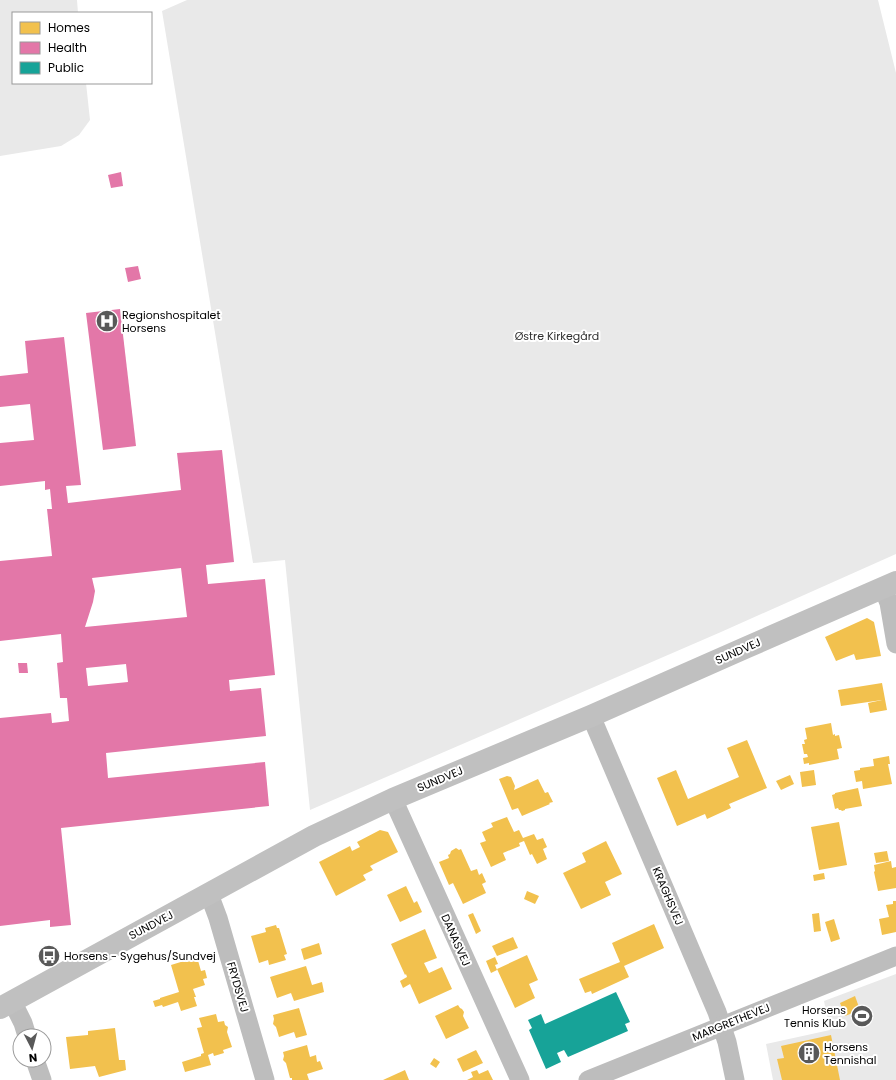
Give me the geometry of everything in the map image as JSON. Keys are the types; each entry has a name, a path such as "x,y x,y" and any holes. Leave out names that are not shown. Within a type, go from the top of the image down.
{"street":[{"path":"889,585 889,603 896,644"},
{"name":"SUNDVEJ","path":"6,1004 314,836 393,799 591,716 889,585"},
{"name":"KRAGHSVEJ","path":"591,716 722,1025 728,1042 735,1080"},
{"name":"DANASVEJ","path":"393,799 520,1080"},
{"name":"FRYDSVEJ","path":"208,894 218,918 265,1080"},
{"name":"MARGRETHEVEJ","path":"588,1080 896,956"},
{"path":"6,1004 23,1023 25,1028"},
{"path":"38,1068 42,1080"}],"green space":[{"path":"0,0 77,0 78,12 12,12 12,84 86,84 90,120 79,135 61,146 0,156"},
{"name":"Østre Kirkegård","path":"187,0 878,0 896,73 896,554 721,632 310,810 285,560 253,563 162,11"},
{"name":"Horsens Tennis Klub","path":"896,974 896,1080 773,1080 766,1044 830,1030 824,1001"}],"building: Homes":[{"path":"867,618 874,622 881,656 856,660 854,654 836,661 825,637"},
{"path":"882,683 887,710 870,713 868,703 882,700 841,706 838,690"},
{"path":"831,723 833,735 839,735 842,748 837,749 839,759 809,765 809,763 804,764 803,758 808,757 807,754 804,754 802,744 805,744 804,740 807,739 805,728"},
{"path":"747,740 767,788 729,804 731,808 707,819 705,814 677,826 657,778 676,770 688,799 739,777 727,748"},
{"path":"889,756 890,764 888,764 892,784 863,789 862,781 856,782 854,771 860,770 860,768 874,766 873,759"},
{"path":"814,770 816,785 802,787 800,772"},
{"path":"790,775 794,784 781,790 776,781"},
{"path":"507,776 511,777 515,786 514,790 538,779 545,793 548,792 553,802 522,816 518,808 512,810 499,779"},
{"path":"858,788 862,806 845,809 842,811 838,808 835,809 832,795"},
{"path":"507,817 514,832 519,830 523,838 534,834 537,840 543,838 547,847 543,849 547,859 537,864 532,854 530,855 524,841 519,843 520,846 503,853 506,860 491,867 480,843 486,841 482,832 493,827 491,823"},
{"path":"839,822 847,865 819,870 811,827"},
{"path":"380,830 388,832 398,852 370,866 373,870 363,875 366,880 336,896 319,862 350,846 352,851 360,847 357,842"},
{"path":"606,841 622,874 605,882 611,895 581,909 563,873 586,862 582,853"},
{"path":"456,848 459,850 461,849 471,871 477,869 479,875 482,873 486,882 482,884 486,893 463,904 453,883 449,885 439,862 449,858 448,855"},
{"path":"887,851 889,861 876,863 874,853"},
{"path":"891,861 892,868 896,867 896,888 878,891 874,865"},
{"path":"824,873 825,879 814,881 813,875"},
{"path":"406,886 414,903 417,901 422,912 400,922 387,895"},
{"path":"527,891 539,896 535,904 524,899"},
{"path":"893,901 896,901 896,932 882,935 879,919 889,917 886,905 893,904"},
{"path":"473,913 481,931 476,934 468,915"},
{"path":"819,913 821,931 814,932 812,914"},
{"path":"834,919 840,939 831,942 825,922"},
{"path":"654,924 664,948 624,966 629,977 592,994 591,991 585,993 579,979 620,962 612,943"},
{"path":"276,925 277,928 279,928 287,954 284,955 286,960 269,965 268,960 259,963 251,936 266,932 265,928"},
{"path":"425,929 437,958 424,963 429,973 442,967 452,989 419,1004 410,984 403,988 400,981 407,977 391,944"},
{"path":"513,937 518,948 497,956 492,946"},
{"path":"319,943 322,954 304,960 301,949"},
{"path":"527,955 538,980 529,984 535,998 515,1008 497,969"},
{"path":"197,957 201,971 205,970 207,978 203,979 205,985 193,989 197,1006 181,1011 178,1002 163,1007 162,1005 155,1007 153,1001 179,992 171,965"},
{"path":"495,957 498,964 495,965 497,970 491,973 486,961"},
{"path":"306,966 312,985 322,982 324,992 294,1001 291,993 277,998 270,977"},
{"path":"855,996 860,1010 845,1016 840,1003"},
{"path":"458,1005 464,1012 463,1016 469,1028 446,1039 435,1016"},
{"path":"299,1008 307,1035 296,1038 294,1032 279,1037 276,1027 273,1024 273,1015"},
{"path":"216,1014 218,1022 224,1021 225,1025 228,1027 227,1032 232,1047 223,1050 224,1053 214,1056 213,1053 208,1055 211,1065 185,1072 182,1062 201,1056 201,1054 204,1053 197,1028 202,1027 199,1018"},
{"path":"115,1028 119,1060 125,1060 126,1070 99,1077 95,1066 70,1069 66,1037 88,1035 88,1031"},
{"name":"Horsens Tennishal","path":"831,1035 840,1080 782,1080 777,1059 784,1058 781,1046"},
{"path":"307,1045 310,1057 316,1055 317,1062 320,1061 323,1069 307,1074 309,1080 292,1080 292,1078 290,1078 286,1063 283,1060 283,1052"},
{"path":"476,1050 483,1063 463,1072 457,1059"},
{"path":"434,1058 440,1062 436,1068 430,1064"},
{"path":"405,1070 409,1080 383,1080"},
{"path":"477,1070 479,1074 488,1070 493,1080 467,1080 473,1077 471,1072"}],"building: Health":[{"path":"121,172 123,186 111,188 108,175"},
{"path":"138,266 141,279 128,282 125,268"},
{"path":"120,309 136,446 103,450 86,313"},
{"path":"64,337 81,485 66,486 68,503 181,490 177,453 222,450 234,562 206,565 208,584 265,579 275,675 229,680 230,691 261,688 266,736 106,753 108,778 265,762 269,806 61,828 71,925 50,927 50,920 0,926 0,718 51,713 52,723 69,721 67,698 60,698 57,663 63,662 61,634 0,641 0,561 52,556 47,509 52,509 50,489 45,490 45,481 0,486 0,443 34,440 30,404 0,407 0,376 28,373 25,341","holes":["181,568 187,617 85,627 95,591 92,578","126,664 128,682 88,686 86,668"]},
{"path":"18,663 27,663 28,673 19,673"}],"building: Public":[{"path":"616,992 630,1022 625,1024 628,1031 568,1057 564,1050 557,1053 561,1062 546,1069 529,1030 532,1028 528,1020 541,1014 545,1024"}],"place":[{"name":"Regionshospitalet Horsens","path":"107,321"},
{"name":"Horsens - Sygehus/Sundvej","path":"49,956"},
{"name":"Horsens Tennis Klub","path":"862,1016"},
{"name":"Horsens Tennishal","path":"809,1053"}]}
